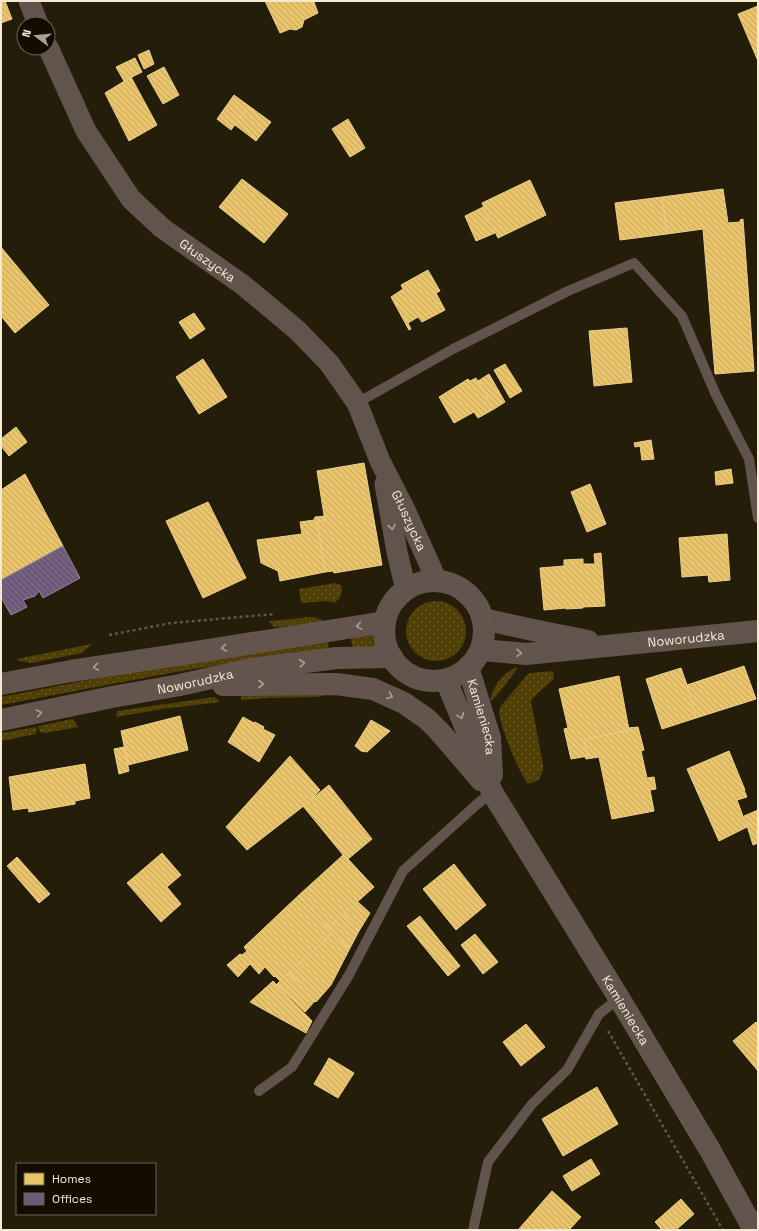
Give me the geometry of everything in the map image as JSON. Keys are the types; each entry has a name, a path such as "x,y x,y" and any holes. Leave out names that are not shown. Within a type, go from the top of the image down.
{"main road":[{"path":"437,581 452,584 466,592 477,604 483,619 484,635 474,659 460,674 446,680 430,681 415,677 402,669 392,657 387,646 385,622 389,609 397,598 406,590 421,583 437,581"},
{"name":"Noworudzka","path":"1,684 71,671 385,622"},
{"name":"Noworudzka","path":"1,720 180,685 251,669 337,658 392,657"},
{"name":"Kamieniecka","path":"474,659 490,738 492,792"},
{"name":"Kamieniecka","path":"446,680 492,792 619,998 710,1150 754,1230"},
{"path":"180,685 336,684 373,689 404,702 427,719 439,730 492,792"}],"street":[{"path":"29,1 35,16"},
{"name":"Głuszycka","path":"52,56 86,131 131,199 162,228 243,285 297,330 329,364 358,403 380,461 405,510 437,581"},
{"name":"Głuszycka","path":"380,461 397,552 406,590"},
{"name":"Noworudzka","path":"483,619 613,645"},
{"name":"Noworudzka","path":"474,659 758,631"}],"lane":[{"path":"358,403 460,346 568,291 634,263 682,316 716,395 749,459 758,518"},
{"path":"259,1091 292,1067 349,976 403,871 492,792"},
{"path":"473,1230 488,1162 532,1104 567,1070 599,1014 619,998"}],"path":[{"path":"109,635 171,623 277,614"},
{"path":"599,1014 722,1230"}],"shaded area":[{"path":"335,583 341,585 342,593 335,603 327,601 301,603 299,589"},
{"path":"436,601 452,606 457,610 461,615 466,631 461,647 457,652 452,656 436,661 420,656 415,652 411,647 406,631 411,615 415,610 420,606"},
{"path":"311,617 321,619 323,621 309,625 274,627 269,621"},
{"path":"373,630 375,648 353,650 350,634"},
{"path":"328,639 329,651 245,661 181,671 1,705 1,697 150,668"},
{"path":"91,644 82,653 32,663 19,661 17,659"},
{"path":"516,667 517,669 505,685 492,701 490,700 499,680"},
{"path":"553,671 553,680 531,701 543,770 539,780 528,784 515,761 500,720 500,707 528,674"},
{"path":"242,694 328,694 318,697 241,700"},
{"path":"215,697 220,702 162,709 116,717 117,711"},
{"path":"73,719 78,727 45,733 40,732 38,726"},
{"path":"36,727 36,734 1,741 1,733"}],"building: Homes":[{"path":"1,1 5,1 12,19 1,23"},
{"path":"265,1 315,1 314,2 318,13 304,20 302,27 296,30 290,29 280,33"},
{"path":"758,6 758,61 738,14"},
{"path":"149,50 154,64 144,69 138,55"},
{"path":"135,58 142,72 124,81 116,67"},
{"path":"164,67 179,95 163,104 147,76"},
{"path":"131,77 157,125 129,141 105,93"},
{"path":"234,95 249,106 231,130 217,119"},
{"path":"249,106 271,122 256,141 235,125"},
{"path":"348,119 365,148 350,157 332,129"},
{"path":"242,179 288,214 264,243 219,207"},
{"path":"530,180 546,215 498,238 482,203"},
{"path":"723,189 728,223 740,222 740,220 743,219 754,371 715,374 703,229 667,234 662,197"},
{"path":"662,197 667,234 620,240 615,203"},
{"path":"483,207 495,233 476,241 465,216"},
{"path":"1,247 49,305 15,333 1,316"},
{"path":"428,270 440,291 436,293 445,310 422,322 418,317 408,323 411,329 409,330 391,297 403,289 401,285"},
{"path":"194,313 205,329 190,339 179,322"},
{"path":"627,328 632,382 594,386 589,331"},
{"path":"203,359 227,397 199,414 176,377"},
{"path":"505,364 522,391 510,398 494,370"},
{"path":"489,374 505,402 494,409 478,381"},
{"path":"476,378 494,409 478,418 474,412 454,423 439,397 468,379 470,381"},
{"path":"16,427 27,442 9,456 1,446 1,439"},
{"path":"651,440 654,459 642,460 640,446 635,447 634,443"},
{"path":"364,463 382,565 334,573 333,571 325,572 317,522 325,521 317,471"},
{"path":"731,469 733,483 716,485 715,472"},
{"path":"25,474 63,546 1,580 1,490"},
{"path":"590,484 606,524 587,532 571,492"},
{"path":"208,502 246,578 203,598 166,521"},
{"path":"325,516 325,521 317,522 325,572 280,581 278,571 261,563 257,540 302,534 300,522 314,520 315,517"},
{"path":"727,534 730,580 709,582 708,575 682,577 679,538"},
{"path":"601,553 605,606 544,610 540,568 564,566 564,560 583,559 583,564 595,564 594,554"},
{"path":"744,666 756,699 696,718 687,685"},
{"path":"681,668 696,718 662,729 646,679"},
{"path":"619,676 629,730 584,740 588,756 571,759 564,729 568,728 559,689"},
{"path":"180,716 188,750 128,765 121,731"},
{"path":"243,717 264,727 263,729 275,735 259,762 228,742"},
{"path":"371,720 390,731 367,752 361,751 355,746"},
{"path":"638,727 644,750 641,751 647,778 654,777 656,789 650,790 654,811 612,819 599,757 586,759 585,757 588,756 584,740 629,730 628,728"},
{"path":"124,747 129,771 119,774 114,749"},
{"path":"729,751 747,797 737,800 747,827 719,841 687,769"},
{"path":"290,756 320,790 305,805 247,850 226,827"},
{"path":"85,764 90,798 75,801 75,804 29,812 28,808 13,810 9,777"},
{"path":"329,785 372,839 348,859 343,855 303,806"},
{"path":"758,810 758,843 753,845 744,816"},
{"path":"162,853 181,875 167,887 181,904 161,922 127,883"},
{"path":"343,855 374,887 328,928 299,895"},
{"path":"17,857 50,894 39,903 7,866"},
{"path":"454,864 486,905 456,930 423,889"},
{"path":"299,895 328,928 334,932 280,981 265,967 259,974 250,964 238,977 227,965 240,954 242,955 247,951 244,947"},
{"path":"358,902 370,913 359,931 344,914"},
{"path":"344,914 359,931 349,950 334,932 328,928"},
{"path":"420,916 460,966 448,976 407,926"},
{"path":"334,932 349,950 331,985 316,1002 289,973"},
{"path":"475,934 498,962 483,974 461,945"},
{"path":"289,973 315,1001 305,1012 277,984"},
{"path":"273,981 312,1021 306,1033 250,1002"},
{"path":"756,1022 758,1024 758,1071 733,1041"},
{"path":"526,1024 545,1047 521,1066 503,1042"},
{"path":"329,1058 354,1073 338,1098 314,1084"},
{"path":"597,1087 618,1124 563,1156 542,1119"},
{"path":"591,1159 600,1174 572,1191 563,1176"},
{"path":"552,1191 581,1217 569,1230 518,1230"},
{"path":"681,1199 694,1214 676,1230 662,1230 655,1222"}],"building: Offices":[{"path":"63,546 80,578 43,598 39,591 35,596 23,600 27,607 11,615 1,597 1,580"}]}
